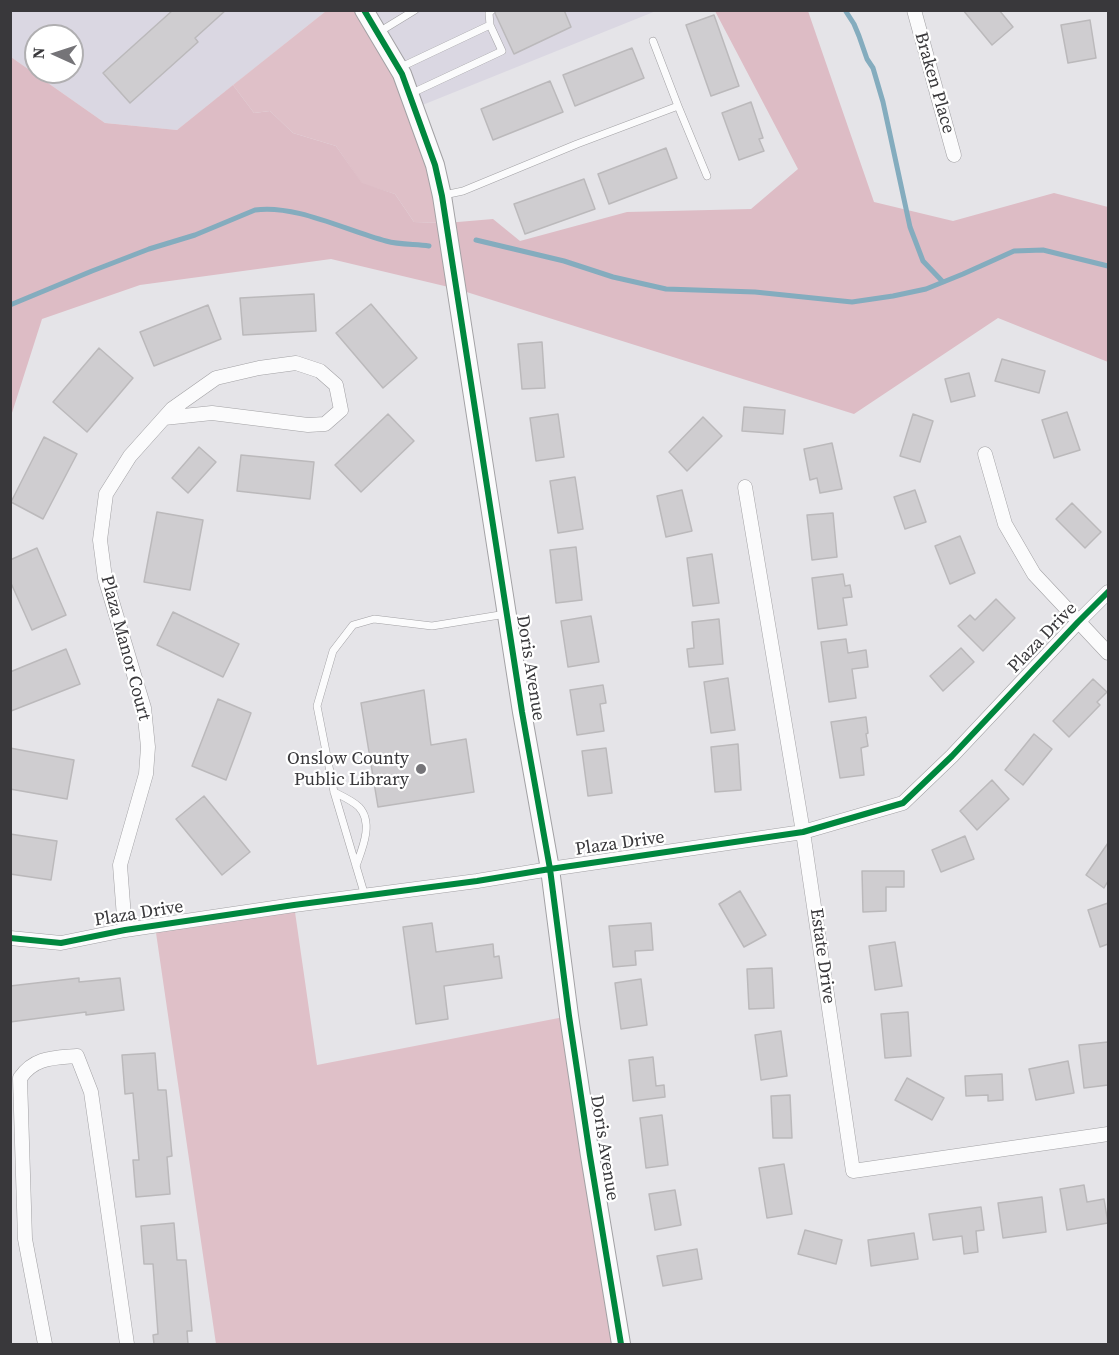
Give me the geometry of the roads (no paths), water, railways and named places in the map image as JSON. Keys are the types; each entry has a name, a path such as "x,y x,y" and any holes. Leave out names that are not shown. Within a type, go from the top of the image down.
{"street":[{"name":"Doris Avenue","path":"364,10 399,68 410,94 435,165 442,196 522,711 550,869 569,1016 621,1344"},
{"name":"Braken Place","path":"914,10 954,155"},
{"name":"Plaza Manor Court","path":"125,930 120,865 146,774 148,747 144,708 105,578 100,540 106,494 130,456 172,409 216,378 296,363 320,371 336,385 341,410 325,424 308,425 212,413 164,418"},
{"path":"985,454 1005,524 1034,574 1108,653"},
{"name":"Estate Drive","path":"745,488 803,832 853,1171 1108,1134"},
{"name":"Plaza Drive","path":"10,938 61,943 125,930 477,881 803,832 903,803 952,756 1108,592"},
{"path":"45,1344 25,1239 20,1078 27,1068 43,1059 77,1056 91,1092 127,1344"}],"lane":[{"path":"377,33 415,10"},
{"path":"410,94 502,51 490,25 489,13 492,10"},
{"path":"399,68 490,25"},
{"path":"653,41 707,176"},
{"path":"442,196 463,191 678,106"},
{"path":"365,896 334,792 317,706 333,651 353,625 374,619 432,626 507,614"},
{"path":"334,792 359,806 364,816 366,827 364,843 356,866"}],"waterway":[{"path":"845,10 854,24 867,59 873,68 883,102 910,227 923,261 943,282"},
{"path":"10,305 92,271 149,249 195,235 255,210 287,211 386,241 429,246"},
{"path":"476,240 666,289 755,292 852,302 926,289 1014,251 1043,250 1108,266"}],"place":[{"name":"Onslow County Public Library","path":"421,769"}]}
